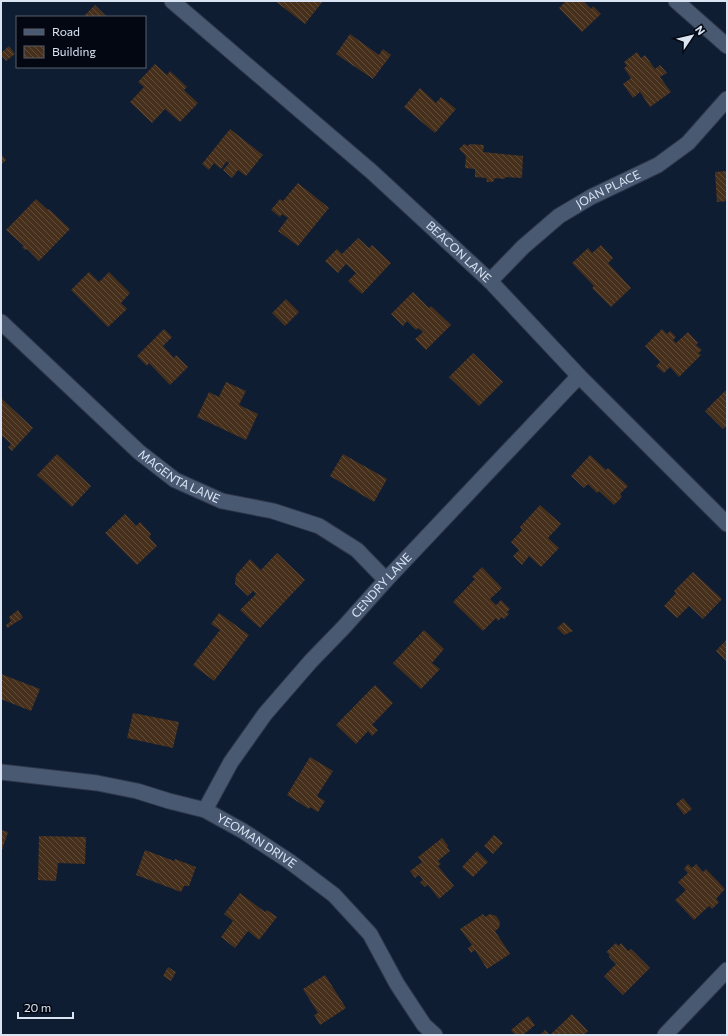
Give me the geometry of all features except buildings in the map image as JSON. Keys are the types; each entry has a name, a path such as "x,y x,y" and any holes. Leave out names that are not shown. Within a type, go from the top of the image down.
{"street":[{"name":"BEACON LANE","path":"172,1 372,172 490,281 578,376 727,524"},
{"path":"676,1 727,46"},
{"name":"JOAN PLACE","path":"490,281 523,247 559,216 591,197 658,165 688,143 727,99"},
{"name":"MAGENTA LANE","path":"1,322 139,452 175,480 222,501 272,511 319,526 357,550 386,580"},
{"name":"CENDRY LANE","path":"205,810 231,762 265,714 311,661 386,580 578,376"},
{"name":"YEOMAN DRIVE","path":"1,772 97,783 137,791 205,810 243,832 289,861 334,895 370,934 397,984 424,1025 435,1035"},
{"path":"665,1035 727,970"}]}
